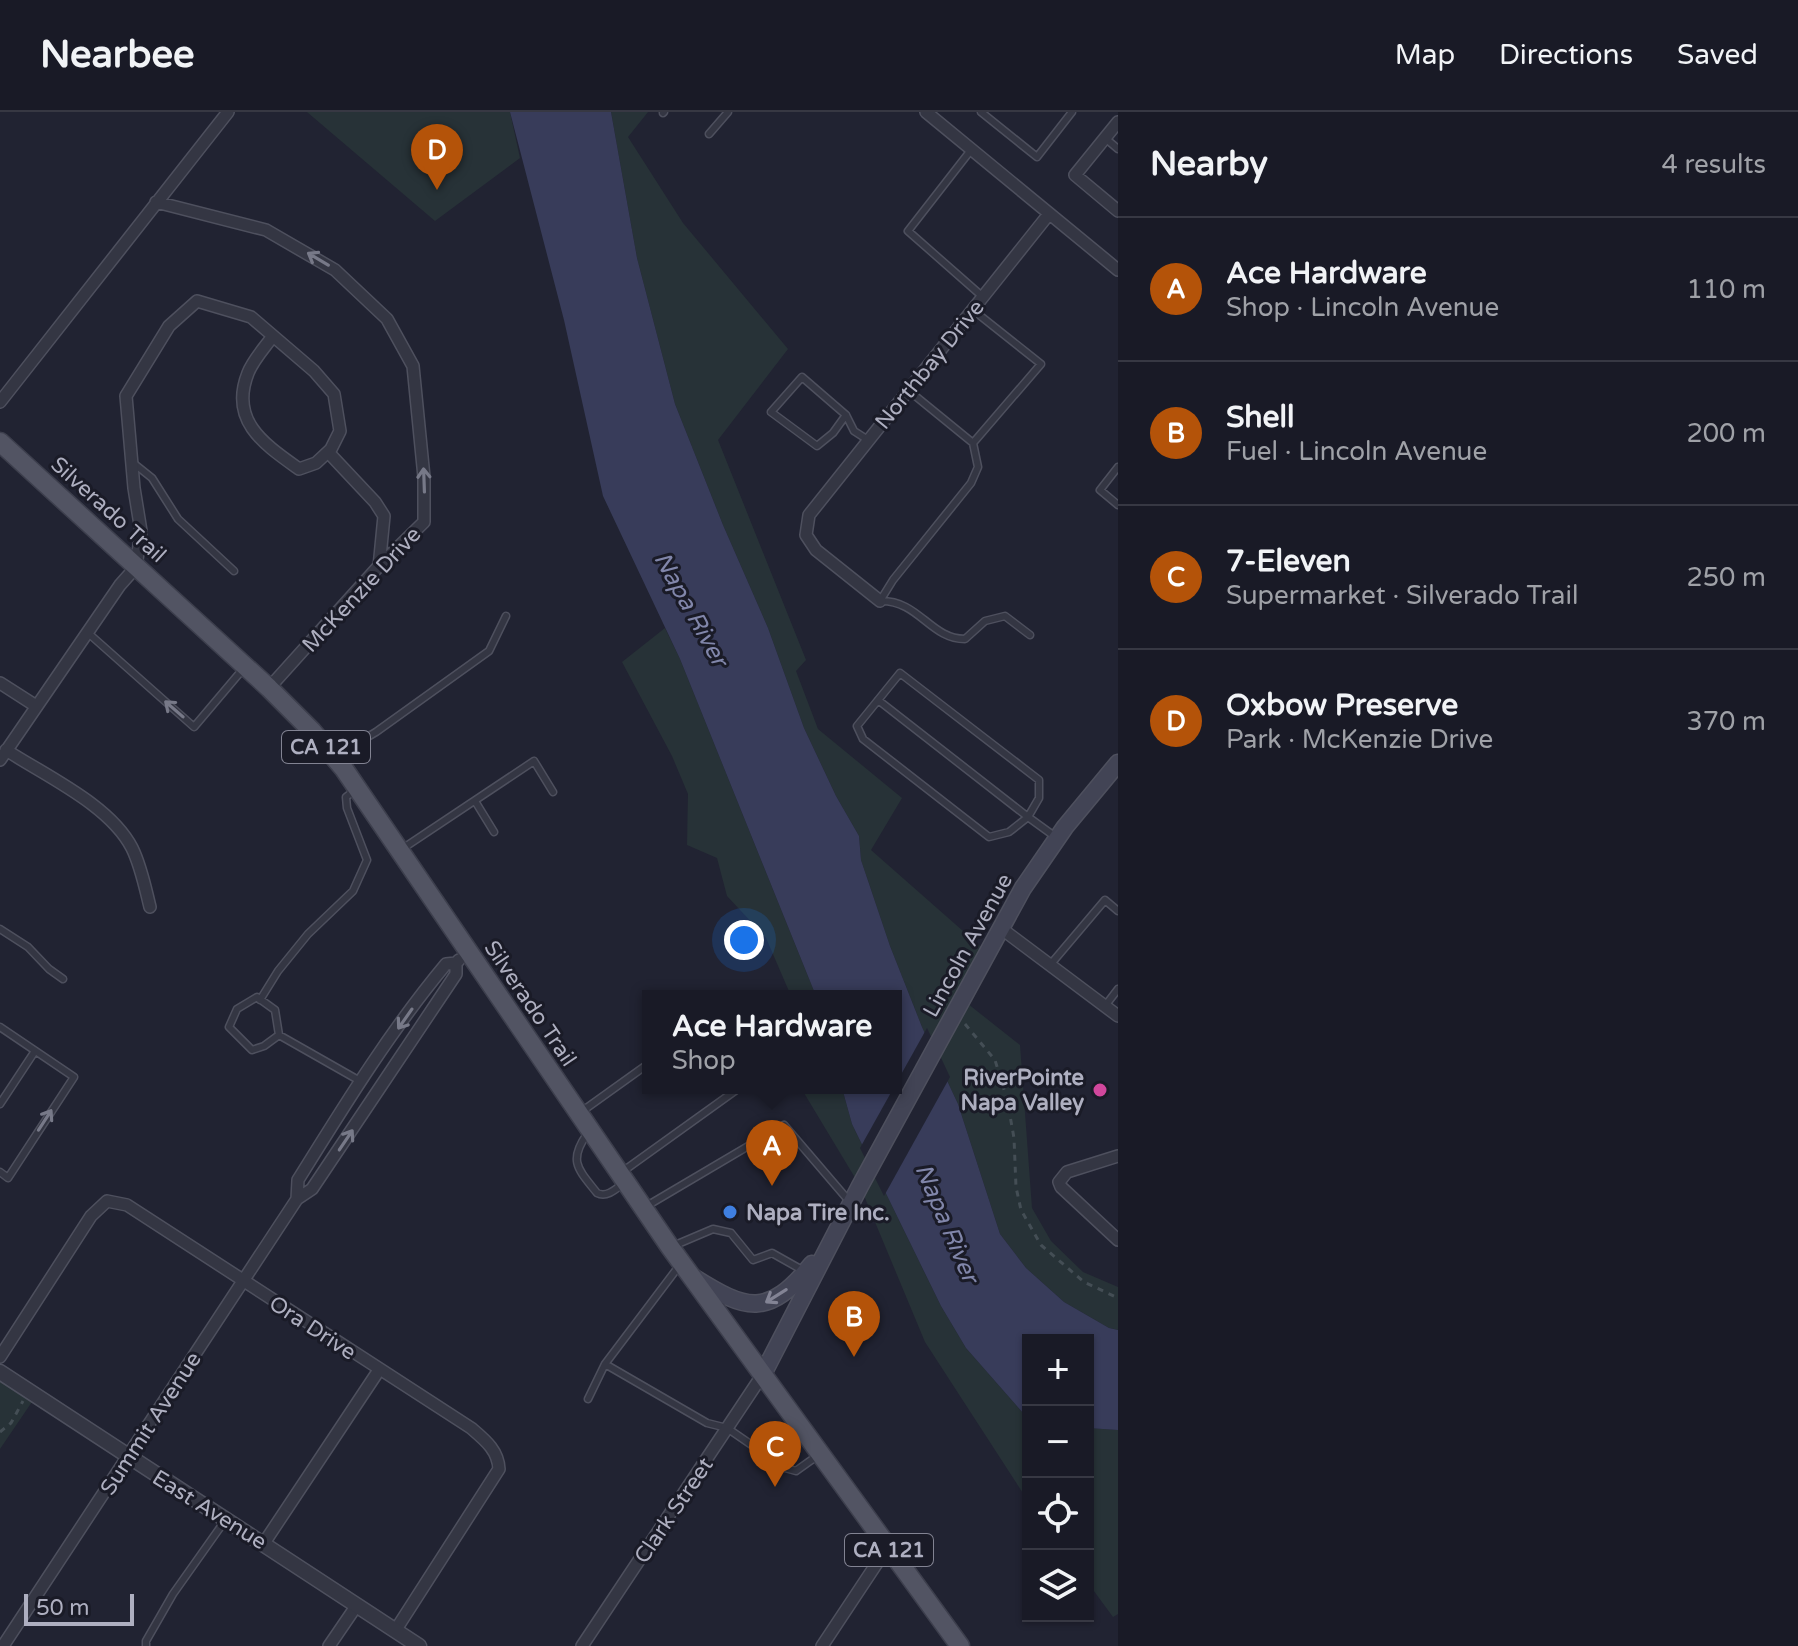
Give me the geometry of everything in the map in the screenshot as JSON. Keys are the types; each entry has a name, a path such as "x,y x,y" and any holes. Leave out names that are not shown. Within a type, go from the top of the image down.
{"main road":[{"name":"Silverado Trail","path":"0,442 246,666 334,757 399,851 462,958 578,1114 681,1262 960,1646"},
{"name":"Lincoln Avenue","path":"763,1374 860,1186 1023,888 1057,838 1118,763"},
{"path":"681,1262 729,1299 752,1305 771,1300 806,1272 831,1241"}],"street":[{"path":"0,402 228,112"},
{"path":"926,112 1118,270"},
{"path":"1118,122 1075,175 1118,211"},
{"name":"McKenzie Drive","path":"156,202 266,230 335,270 387,319 413,366 424,477 424,522 378,567 269,688"},
{"name":"Northbay Drive","path":"880,601 816,550 806,535 809,515 1049,214"},
{"path":"150,907 139,863 120,829 85,800 3,755 120,585 136,567 141,531 126,396 169,326 197,301 251,317 314,371 334,394 340,431 328,452 316,463 299,469 269,447 249,425 241,403 248,372 273,336"},
{"path":"328,452 375,502 384,516 378,567"},
{"path":"0,683 36,706"},
{"path":"1002,929 1118,1016"},
{"name":"Summit Avenue","path":"297,1199 298,1180 360,1081 432,980 446,964 462,958"},
{"name":"Summit Avenue","path":"3,1646 297,1199 312,1189 456,974 462,958"},
{"path":"1118,1156 1067,1172 1059,1182 1118,1240"},
{"name":"Ora Drive","path":"0,1357 91,1216 107,1201 127,1205 471,1428 493,1448 499,1459 499,1469 395,1631"},
{"path":"264,1543 379,1370"},
{"name":"East Avenue","path":"0,1372 419,1646"},
{"name":"Clark Street","path":"582,1646 763,1374"},
{"path":"822,1646 887,1548"},
{"path":"329,1646 357,1605"}],"lane":[{"path":"709,134 728,112"},
{"path":"981,112 1037,157 1072,112"},
{"path":"1105,138 1118,149"},
{"path":"971,150 908,231 983,297"},
{"path":"973,310 1041,364 973,443"},
{"path":"846,415 833,433 817,446 771,412 802,377 846,415 854,431 868,440"},
{"path":"880,601 893,580 971,483 978,467 973,443 908,390"},
{"path":"132,462 152,478 178,519 234,571"},
{"path":"1118,467 1100,490 1118,505"},
{"path":"880,601 896,601 909,607 949,639 965,639 985,621 1005,616 1030,635"},
{"path":"334,757 376,732 405,708 489,651 506,616"},
{"path":"87,632 194,727 246,666"},
{"path":"900,673 1039,780 1039,798 1028,817 1009,832 989,837 863,739 857,726 900,673"},
{"path":"878,700 1057,838"},
{"path":"399,851 534,761 553,792"},
{"path":"260,1000 278,971 308,934 353,891 358,881 367,860 347,808 346,797 357,788"},
{"path":"475,801 494,832"},
{"path":"1050,965 1105,900 1118,911"},
{"path":"0,929 28,947 63,979"},
{"path":"1105,1006 1118,989"},
{"path":"257,997 275,1010 279,1035 252,1050 229,1027 237,1009 257,997"},
{"path":"0,1172 8,1178 74,1077 1,1030"},
{"path":"279,1035 360,1081"},
{"path":"0,1104 35,1051"},
{"path":"578,1114 642,1068"},
{"path":"590,1131 577,1151 578,1168 601,1195 611,1193 622,1178 731,1094"},
{"path":"643,1208 784,1125 851,1203"},
{"path":"588,1399 605,1364 681,1262 713,1229 731,1233 753,1260 772,1253 806,1272"},
{"path":"605,1364 707,1423 727,1428 785,1468 796,1471 819,1454"},
{"path":"146,1646 173,1594 226,1519"}],"path":[{"path":"956,1012 995,1060 1007,1099 1014,1138 1016,1187 1021,1210 1041,1245 1084,1282 1118,1298"},
{"path":"0,1432 11,1423 28,1391"}],"shaded area":[{"path":"307,112 510,112 520,158 435,221"},
{"path":"611,112 648,112 628,137 683,223 788,349 718,440 806,660 796,671 818,729 902,798 871,850 988,953 963,1000 1020,1045 1032,1208 1051,1241 1083,1272 1118,1287 1118,1330 1064,1302 1026,1268 1000,1234 958,1104 922,1027 890,946 861,860 859,836 804,728 768,628 675,404 637,258"},
{"path":"665,628 814,990 788,990 766,938 727,896 717,858 687,845 688,794 672,756 622,662"},
{"path":"805,1094 844,1094 852,1124 941,1306 966,1348 1022,1412 1022,1492 925,1342 860,1186"},
{"path":"0,1372 36,1396 0,1449"},
{"path":"1094,1428 1118,1430 1118,1614 1113,1617 1094,1591"}],"water":[{"name":"Napa River","path":"510,112 611,112 637,258 675,404 768,628 804,728 859,836 861,860 890,946 922,1027 958,1104 1000,1234 1026,1268 1064,1302 1118,1330 1118,1430 1094,1428 1094,1334 1022,1334 1022,1412 966,1348 941,1306 852,1124 844,1094 902,1094 902,990 814,990 680,659 603,496 564,320"}],"pier":[{"path":"927,1028 950,1077 884,1196 860,1148 890,1094 902,1094 902,1073"}],"place":[{"name":"Oxbow Preserve","path":"437,190"},
{"name":"RiverPointe Napa Valley","path":"1100,1090"},
{"name":"Ace Hardware","path":"772,1186"},
{"name":"Napa Tire Inc.","path":"730,1212"},
{"name":"Shell","path":"854,1357"},
{"name":"7-Eleven","path":"775,1487"}]}
